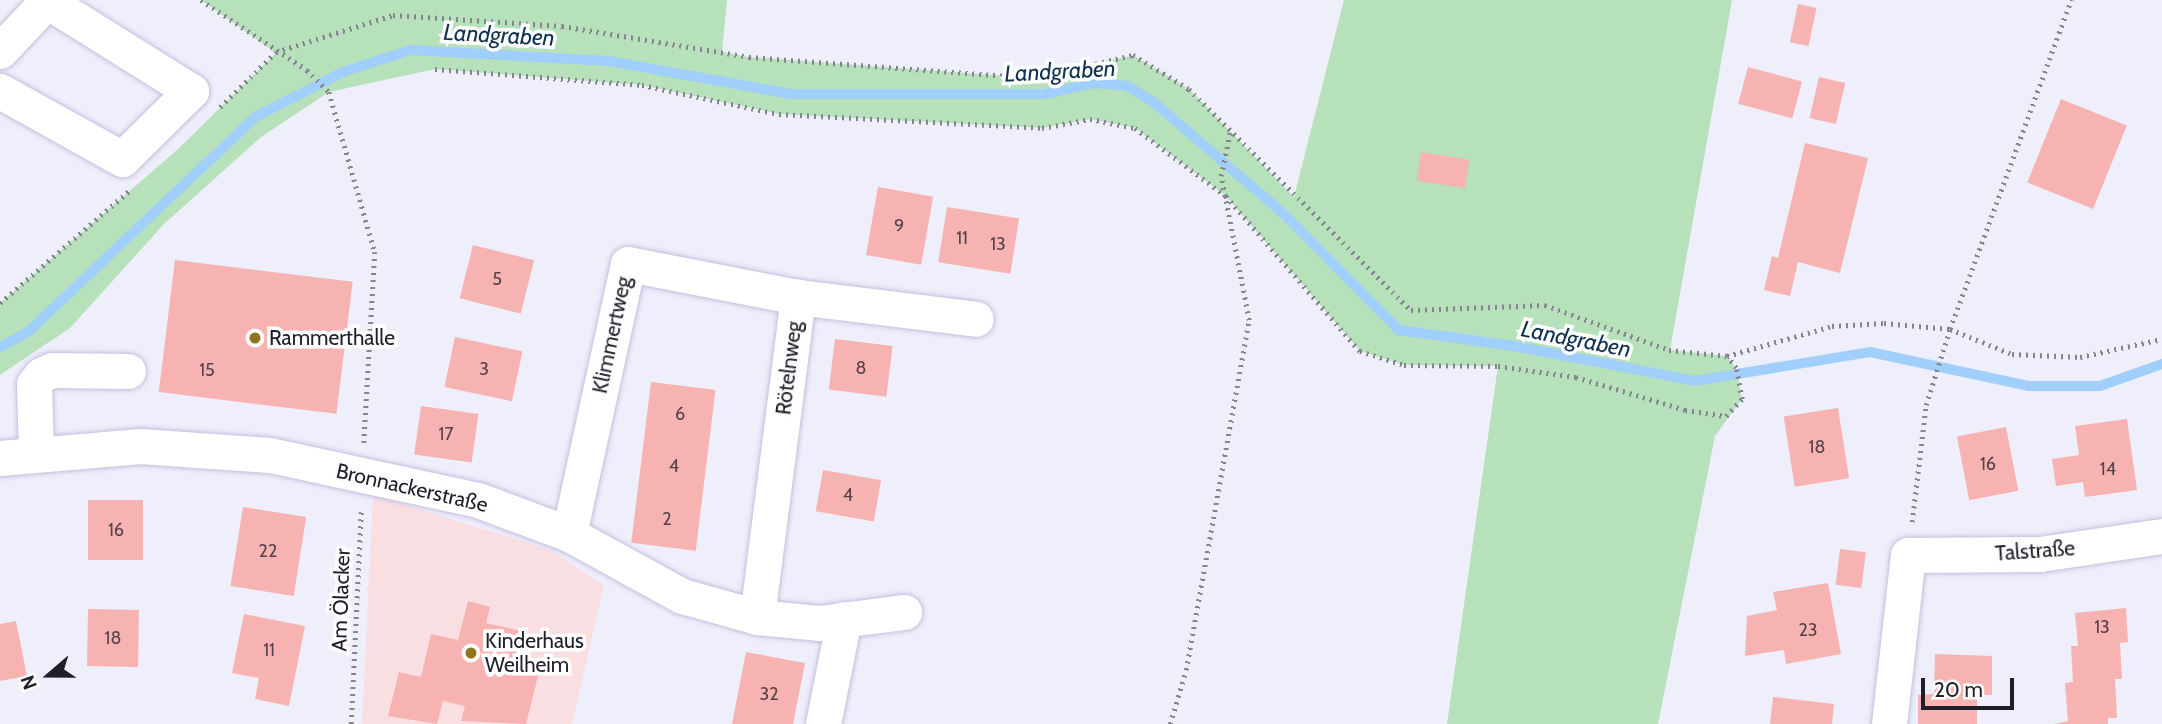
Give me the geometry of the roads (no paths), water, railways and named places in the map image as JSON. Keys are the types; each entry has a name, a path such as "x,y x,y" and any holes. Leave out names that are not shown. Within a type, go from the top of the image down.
{"street":[{"path":"0,51 47,0 191,91 122,159 0,91"},
{"name":"Klimmertweg","path":"569,534 628,264 798,297"},
{"name":"Rötelnweg","path":"757,617 798,297 976,319"},
{"path":"36,452 34,384 41,375 52,370 128,371"},
{"name":"Bronnackerstraße","path":"0,458 36,452 140,446 270,455 362,478 478,500 569,534 590,550 682,596 757,617 819,623 904,612"},
{"name":"Talstraße","path":"1889,724 1908,555 2040,554 2162,536"},
{"path":"823,724 845,619"}],"waterway":[{"name":"Landgraben","path":"0,347 28,332 255,117 345,71 411,50 609,61 790,94 1045,94 1094,83 1128,86 1157,105 1286,216 1399,330 1514,346 1695,381 1870,352 2029,386 2100,386 2162,364"}],"place":[{"name":"Rammerthalle","path":"255,338"},
{"name":"Kinderhaus Weilheim","path":"471,653"}]}
